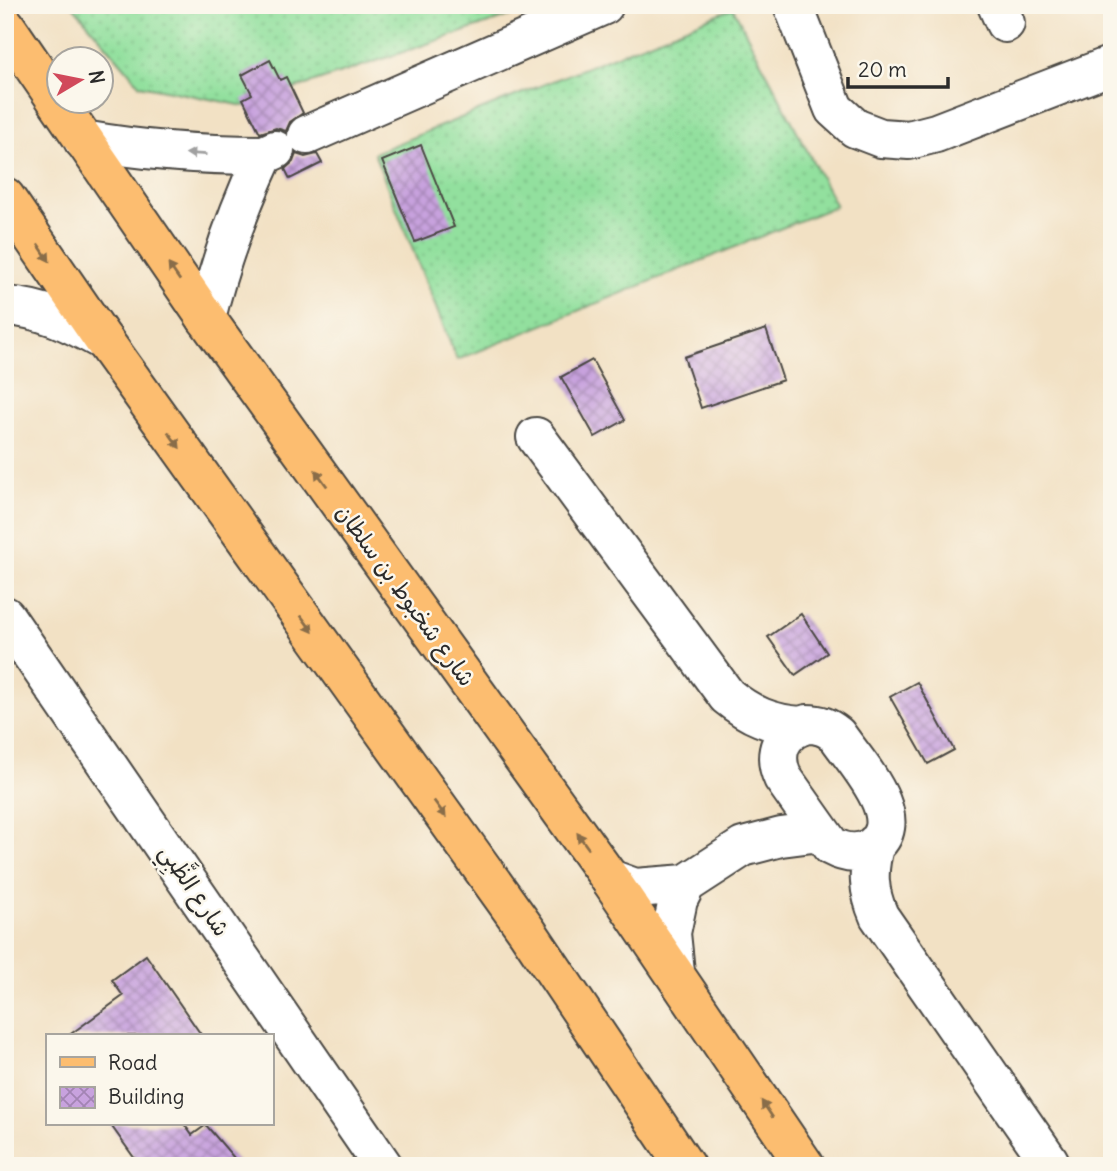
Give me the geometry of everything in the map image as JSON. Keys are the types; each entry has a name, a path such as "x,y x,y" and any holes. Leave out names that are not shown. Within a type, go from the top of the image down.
{"main road":[{"name":"شارع شخبوط بن سلطان","path":"5,25 206,318 610,879 805,1166"},
{"path":"5,197 104,341 527,931 685,1166"}],"street":[{"path":"83,140 155,151 282,147 604,5"},
{"path":"793,5 834,109 855,128 881,138 909,140 936,133 1112,65"},
{"path":"206,318 230,235 282,147"},
{"path":"5,306 25,307 66,319 104,341"},
{"path":"536,437 727,696 761,719 781,725 818,724 829,728 837,735 883,804 886,825 882,836 865,851 841,851 825,839 781,837 743,847 686,884 635,888 610,879"},
{"name":"شارع الظَّبِي","path":"5,616 383,1166"},
{"path":"715,680 731,717 754,744 780,767 825,839 840,872 860,904 890,932"},
{"path":"743,847 766,814 780,767 780,744 787,734 801,726"},
{"path":"875,844 870,862 872,900 879,916 1049,1161"},
{"path":"675,972 671,933 678,900 686,884"}],"green space":[{"path":"72,5 542,5 244,106 140,85 116,57 116,46 107,46"},
{"path":"733,8 836,206 457,360 374,153"}],"building":[{"path":"270,60 280,80 286,77 303,113 290,122 286,131 276,128 260,133 243,99 252,94 242,75"},
{"path":"421,145 454,227 415,242 382,161"},
{"path":"296,154 305,157 317,154 322,163 290,179 285,169 293,162"},
{"path":"766,329 783,380 701,408 684,357"},
{"path":"592,360 625,420 595,437 561,377"},
{"path":"801,614 827,653 795,675 768,637"},
{"path":"917,682 954,750 928,764 890,697"},
{"path":"146,955 201,1034 71,1034 123,996 112,980"},
{"path":"111,1126 185,1126 192,1135 207,1126 241,1166 140,1166"}]}
